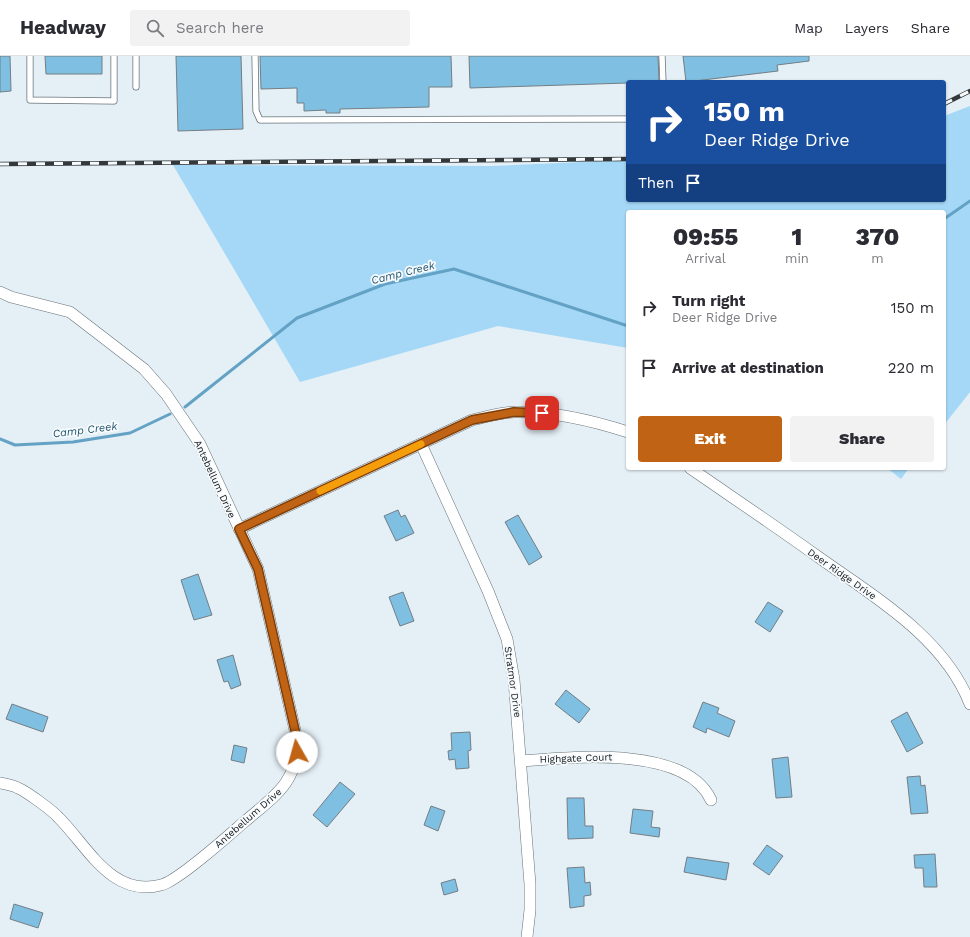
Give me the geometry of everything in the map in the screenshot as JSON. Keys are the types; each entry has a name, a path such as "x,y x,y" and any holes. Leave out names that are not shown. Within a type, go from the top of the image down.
{"street":[{"name":"Antebellum Drive","path":"0,292 11,297 70,312 144,369 166,394 200,444 258,569 297,739 295,765 284,787 222,841 162,885 130,886 116,879 95,859 58,817 17,788 0,783"},
{"path":"239,529 472,420 514,412 542,413 590,420 626,431"},
{"name":"Stratmor Drive","path":"421,444 488,591 507,639 514,680 530,884 530,910 526,937"},
{"name":"Deer Ridge Drive","path":"693,470 885,604 923,637 948,665 970,704"},
{"name":"Highgate Court","path":"521,761 586,756 621,757 651,762 681,772 698,782 708,792 712,800"}],"lane":[{"path":"30,56 30,100 114,101 114,56"},
{"path":"136,56 136,87"},
{"path":"255,56 256,111 260,120 626,119"},
{"path":"662,56 663,80"}],"shaded area":[{"path":"970,106 970,392 946,422 946,210 626,210 626,348 498,326 300,382 173,165 492,166 626,160 626,202 946,202 946,115"},
{"path":"890,470 908,470 901,479"}],"building":[{"path":"0,56 10,56 11,91 0,92"},
{"path":"45,56 102,56 102,74 46,74"},
{"path":"176,56 241,56 243,129 178,131"},
{"path":"260,56 451,56 452,87 429,87 429,107 340,109 340,113 326,113 326,110 304,111 304,103 297,103 297,88 261,89"},
{"path":"469,56 658,56 659,80 626,80 626,83 470,88"},
{"path":"683,56 809,56 809,61 777,65 778,71 703,80 686,80"},
{"path":"398,510 401,517 405,515 414,533 396,541 384,516"},
{"path":"518,515 542,557 529,565 505,522"},
{"path":"198,574 212,615 194,620 181,580"},
{"path":"403,592 414,621 400,626 389,597"},
{"path":"768,602 783,611 770,632 755,622"},
{"path":"233,655 241,685 231,689 228,681 224,682 217,660"},
{"path":"566,690 590,709 579,723 555,704"},
{"path":"703,702 719,708 717,713 735,721 729,737 707,728 706,733 693,727"},
{"path":"12,704 48,717 43,732 6,719"},
{"path":"907,712 923,743 907,752 891,721"},
{"path":"470,732 471,750 468,751 469,768 456,769 455,759 449,760 448,751 452,750 451,733"},
{"path":"234,745 247,748 244,763 231,760"},
{"path":"788,757 792,797 776,798 772,759"},
{"path":"920,776 921,786 925,785 928,813 911,814 907,777"},
{"path":"340,782 355,794 327,827 313,815"},
{"path":"567,798 584,798 585,826 593,826 593,838 568,839"},
{"path":"431,806 445,811 438,831 424,825"},
{"path":"633,809 653,811 651,827 660,828 659,837 630,833"},
{"path":"767,845 783,856 769,875 753,864"},
{"path":"935,854 937,887 924,887 923,868 915,868 914,855"},
{"path":"687,857 729,863 726,880 684,872"},
{"path":"584,867 585,883 590,882 591,895 584,896 584,906 570,908 567,868"},
{"path":"455,879 458,891 444,895 441,883"},
{"path":"14,904 43,913 38,928 10,919"}],"waterway":[{"name":"Camp Creek","path":"946,218 970,201"},
{"name":"Camp Creek","path":"185,407 297,318 385,284 454,269 626,325"},
{"name":"Camp Creek","path":"0,439 15,445 73,442 130,433 170,414"}],"railway":[{"path":"946,103 970,91"},
{"path":"0,164 626,159"}],"slow traffic":[{"path":"320,491 421,444"}],"route":[{"path":"297,752 297,739 258,569 239,529 472,420 514,412 542,413"}]}
